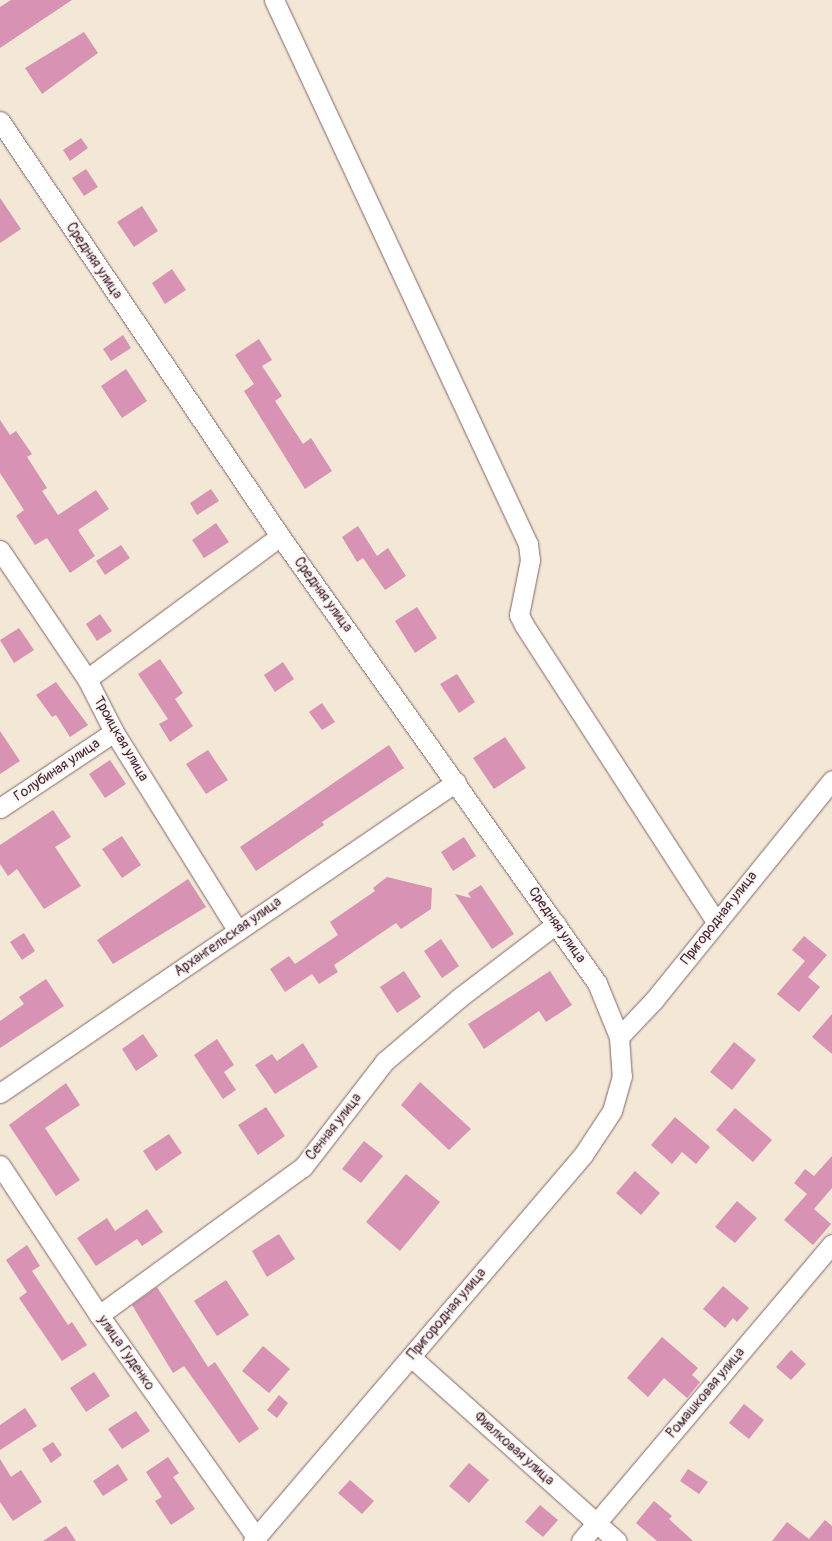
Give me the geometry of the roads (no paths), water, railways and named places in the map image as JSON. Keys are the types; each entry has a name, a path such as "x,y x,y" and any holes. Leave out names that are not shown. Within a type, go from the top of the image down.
{"street":[{"path":"274,0 528,544 530,560 519,615 524,626 716,922"},
{"name":"Средняя улица","path":"0,121 280,536 597,983 619,1037 622,1076"},
{"path":"87,679 280,536"},
{"name":"Троицкая улица","path":"0,550 87,679 114,732 238,931"},
{"name":"Голубиная улица","path":"0,808 114,732"},
{"name":"Пригородная улица","path":"619,1037 654,1000 832,780"},
{"name":"Архангельская улица","path":"0,1093 456,782"},
{"name":"Сенная улица","path":"99,1315 303,1167 385,1061 459,998 556,924"},
{"name":"Пригородная улица","path":"255,1539 583,1155 612,1111 622,1076"},
{"name":"улица Гуденко","path":"0,1165 99,1315 255,1539"},
{"name":"Ромашковая улица","path":"581,1541 832,1244"},
{"name":"Фиалковая улица","path":"411,1357 617,1541"}]}
